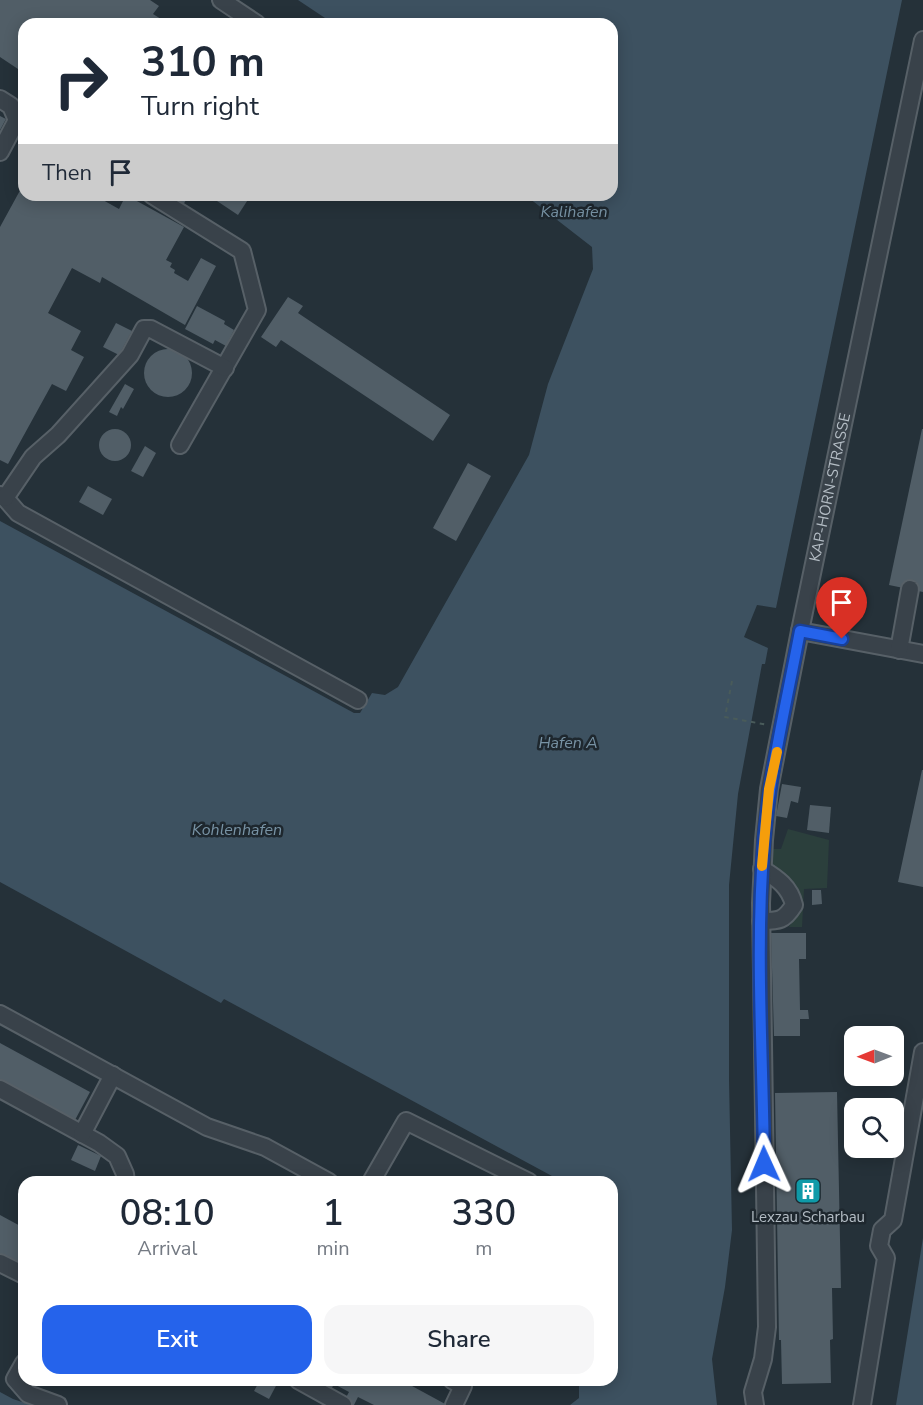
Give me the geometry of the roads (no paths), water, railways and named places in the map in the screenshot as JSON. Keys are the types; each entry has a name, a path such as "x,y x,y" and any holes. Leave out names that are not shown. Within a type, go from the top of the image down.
{"street":[{"path":"221,0 248,18"},
{"name":"KAP-HORN-STRASSE","path":"755,1405 753,1392 764,1359 767,1327 761,921 762,868 769,789 923,40"},
{"path":"0,99 11,106 17,120 0,152"},
{"path":"162,201 242,251 256,310 180,445"},
{"path":"225,368 150,329 144,329 130,355 58,435 33,456 3,497 18,513 358,700"},
{"path":"899,650 910,590"},
{"path":"800,631 923,654"},
{"path":"761,921 777,921 788,915 794,905 791,892 762,868"},
{"path":"0,1014 207,1126 265,1147 318,1176"},
{"path":"862,1405 886,1258 879,1246 880,1238 882,1230 893,1220 923,1052"},
{"path":"82,1134 113,1075"},
{"path":"0,1089 117,1156 125,1176"},
{"path":"374,1176 406,1121 517,1176"},
{"path":"0,1263 18,1272"},
{"path":"764,1359 765,1389"},
{"path":"21,1386 28,1394 58,1405"},
{"path":"309,1386 344,1405"},
{"path":"454,1405 463,1386"}],"water":[{"name":"Hafen A","path":"298,0 902,0 776,608 757,605 744,637 768,648 765,664 762,664 738,794 729,885 732,1230 725,1287 712,1359 717,1405 570,1405 579,1398 579,1386 618,1386 618,1176 552,1176 224,999 221,1003 0,882 0,521 354,713 360,713 372,693 385,695 398,687 529,455 548,384 593,269 592,247 533,201 618,201 618,18 325,18"},
{"path":"923,1238 923,1405 896,1405"},
{"path":"0,1392 13,1399 31,1405 0,1405"}],"place":[{"name":"Lexzau Scharbau","path":"808,1191"}],"water label":[{"name":"Kalihafen","path":"574,212"},
{"name":"Kohlenhafen","path":"237,830"}]}
